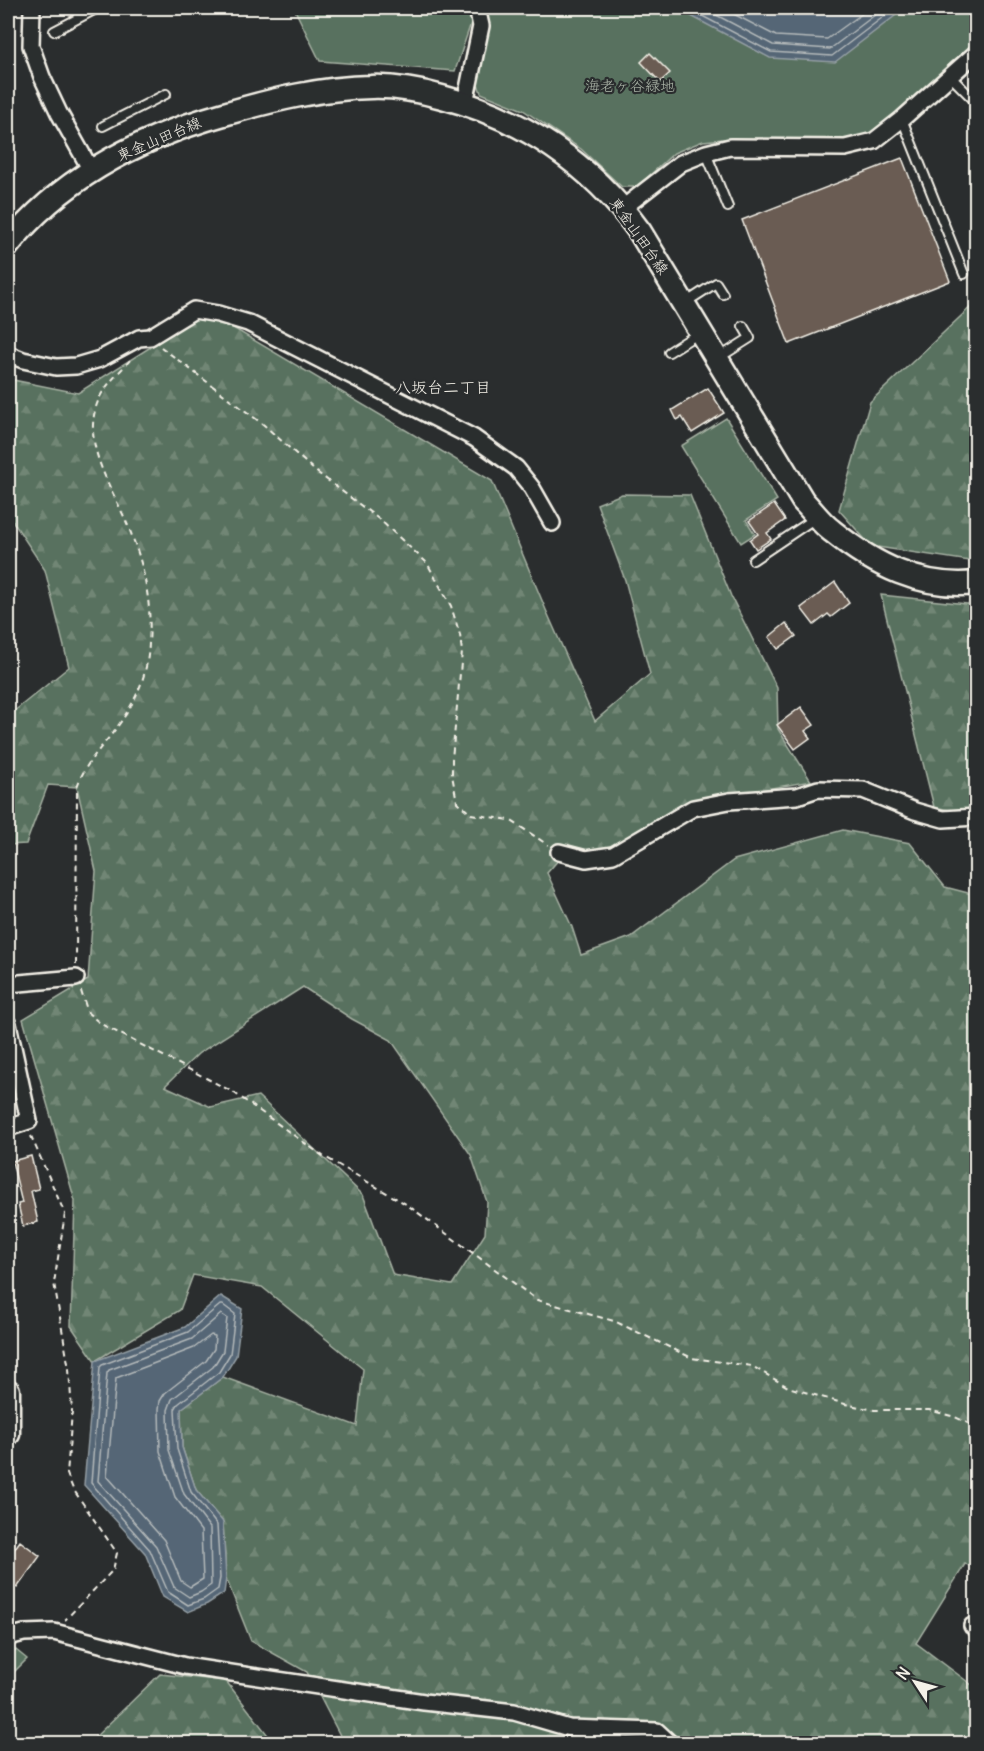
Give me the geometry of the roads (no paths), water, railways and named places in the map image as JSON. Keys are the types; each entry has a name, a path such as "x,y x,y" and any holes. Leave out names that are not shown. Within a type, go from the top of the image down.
{"main road":[{"name":"東金山田台線","path":"8,245 24,225 91,171 140,143 190,123 260,104 324,91 373,87 422,92 465,103 508,119 557,148 601,185 623,208 804,501 830,530 876,563 911,578 962,585 976,583"},
{"path":"8,1390 8,1434"}],"street":[{"path":"32,8 31,46 42,77 91,171"},
{"path":"465,103 481,26 477,8"},
{"path":"623,208 681,163 706,153 730,147 845,148 874,141 951,77 976,53"},
{"path":"8,354 56,368 76,366 100,359 139,338 150,337 194,310 248,323 474,438 516,468 532,488 552,523"},
{"path":"559,852 586,860 613,855 693,808 729,801 797,796 818,789 864,790 915,811 944,819 976,817"},
{"path":"8,984 76,978"},
{"path":"8,1024 29,1121 8,1128"},
{"path":"8,1637 24,1633 54,1632 185,1666 423,1702 514,1712 569,1728 657,1731 671,1743"}],"lane":[{"path":"75,8 79,17"},
{"path":"54,31 98,8"},
{"path":"951,77 976,102"},
{"path":"103,126 166,94"},
{"path":"902,119 964,274"},
{"path":"706,153 728,207"},
{"path":"683,303 716,283 723,294"},
{"path":"717,359 750,338 743,326"},
{"path":"669,352 701,332"},
{"path":"753,560 818,516"}],"water":[{"path":"676,8 901,8 900,12 835,62 770,58"},
{"path":"221,1296 242,1309 236,1356 223,1377 181,1409 182,1447 196,1490 223,1522 226,1578 224,1593 188,1612 163,1597 145,1553 84,1485 95,1361 185,1327"}],"district":[{"name":"八坂台二丁目","path":"443,387"}],"park label":[{"name":"海老ヶ谷緑地","path":"630,86"}]}
